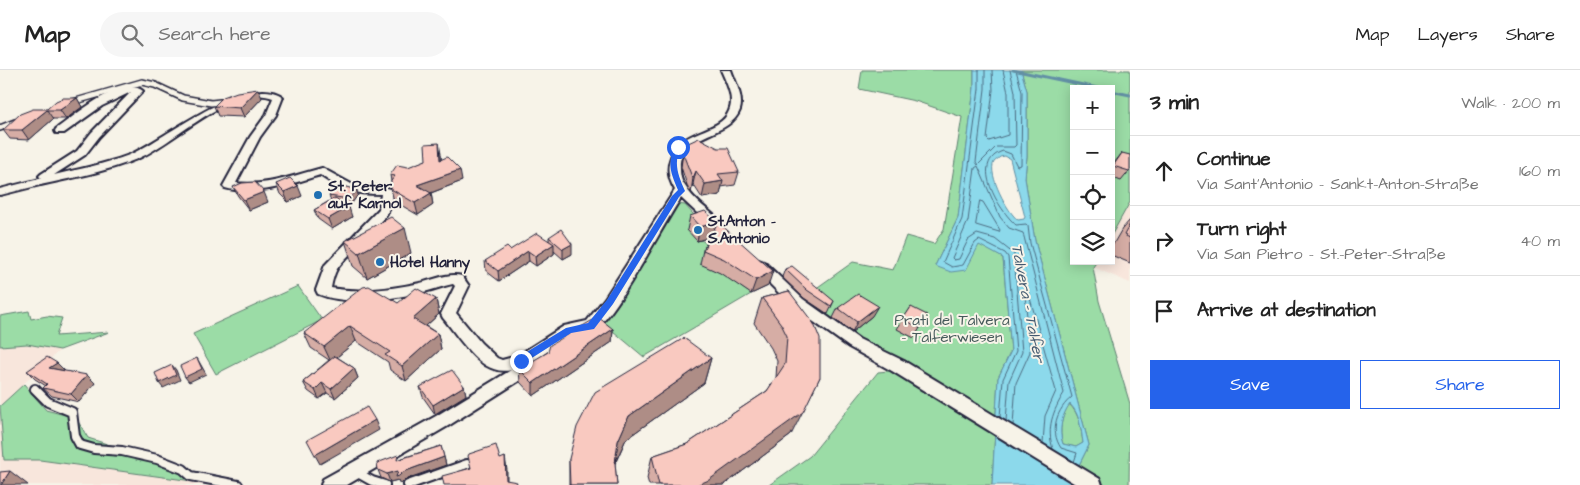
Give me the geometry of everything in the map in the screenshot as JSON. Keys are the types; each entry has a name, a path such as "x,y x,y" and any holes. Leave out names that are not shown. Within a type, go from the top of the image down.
{"street":[{"path":"722,231 682,191 673,170 674,154 678,147 687,140 710,132 734,114 736,103 733,84 726,70"},
{"path":"40,182 49,172 63,166 81,153 95,135 138,91 132,88 123,88 60,131"},
{"path":"40,182 135,156 220,102 259,91 269,91 278,97 271,115 255,137 229,186 247,188 273,185 322,171 340,185 363,191 383,189 387,192 385,210 328,271 323,290 329,295 386,293 457,280 462,286 448,314 491,362 501,366 521,361 569,330 591,326"},
{"path":"330,485 442,421 591,326 610,302 676,196 682,191"},
{"path":"750,257 798,302 854,343 898,366 1093,485"}],"lane":[{"path":"63,105 148,82 183,98 211,103 220,102"},
{"path":"0,128 22,120"},
{"path":"0,192 40,182"},
{"path":"35,389 48,402 72,412 75,436 80,445 140,455 183,469 191,476 238,485"},
{"path":"408,485 468,464"},
{"path":"354,470 372,481 385,485"}],"shaded area":[{"path":"1130,202 1130,283 1093,267 1094,265 1115,265 1115,229"},
{"path":"27,344 60,350 0,406 0,346"},
{"path":"0,413 5,460 40,460 221,485 0,485"}],"green space":[{"path":"862,70 974,70 974,88 958,218 935,266 979,244 1003,258 1011,351 998,378 992,485 769,485 810,456 878,372 889,371 897,362 852,336 801,299 853,262 893,270 906,236 934,244 944,229 962,117 915,101 859,89"},
{"name":"Prati del Talvera - Talferwiesen","path":"1021,70 1130,70 1130,202 1115,229 1115,85 1070,85 1070,265 1094,265 1093,267 1099,301 1130,404 1129,485 1069,485 1089,445 1035,241 1025,178 1027,91"},
{"path":"677,204 685,205 702,224 697,241 701,240 712,247 737,284 751,294 644,357 601,321"},
{"path":"298,286 322,320 216,374 193,334"},
{"path":"29,311 31,319 47,316 62,318 56,336 109,332 60,350 27,344 0,346 0,316"},
{"path":"24,384 46,410 76,418 88,438 237,485 221,485 40,460 4,460 0,406"},
{"path":"1069,404 1076,412 1082,432 1083,443 1076,447 1063,444 1061,434 1064,413"}],"water":[{"name":"Talvera - Talfer","path":"974,70 1021,70 1027,91 1025,178 1035,241 1089,445 1069,485 992,485 998,378 1011,351 1003,258 979,245 966,270 951,272 935,266 958,218 974,88","holes":["1005,156 1010,159 1024,219 1018,220 1009,210 993,175 994,162 1000,157","1070,404 1078,417 1081,427 1083,443 1076,447 1063,444 1061,434 1062,423"]}],"building":[{"path":"258,89 240,108 214,106 223,97 237,92"},
{"path":"63,98 77,98 60,110 47,110 22,130 3,130 20,114 33,109 47,109"},
{"path":"699,138 718,148 728,148 739,172 718,174 723,181 705,184 696,171 693,178 683,154 684,145"},
{"path":"439,143 440,160 447,157 460,170 417,185 431,193 415,203 391,189 391,181 395,176 390,175 397,165 408,167 426,160 425,144"},
{"path":"1122,153 1130,155 1129,171 1115,167 1115,163"},
{"path":"290,178 298,186 284,192 276,184"},
{"path":"255,182 264,192 244,200 233,187 242,183"},
{"path":"339,185 357,190 349,199 329,196"},
{"path":"335,198 349,207 328,219 314,210"},
{"path":"705,211 717,222 700,227 690,216"},
{"path":"391,217 405,228 359,253 345,241"},
{"path":"718,222 773,271 756,280 724,259 703,250"},
{"path":"1130,224 1130,238 1124,235"},
{"path":"561,229 572,244 563,249 549,237"},
{"path":"537,233 554,244 535,256 528,251 498,271 485,261 507,247 510,250"},
{"path":"792,266 834,301 831,306 807,290 785,269"},
{"path":"369,286 398,303 416,288 436,299 413,319 438,334 402,366 385,355 390,352 350,326 324,347 304,333 363,287"},
{"path":"789,291 814,324 820,339 820,377 803,412 709,480 697,485 659,485 652,456 687,444 767,391 785,364 787,336 781,324 762,298"},
{"path":"858,294 878,306 857,322 838,308"},
{"path":"911,307 927,315 920,328 903,319"},
{"path":"598,317 613,329 533,383 519,369 548,352 550,345"},
{"path":"684,338 711,358 629,416 618,441 615,463 617,485 570,485 569,459 577,427 595,392"},
{"path":"335,356 354,368 331,389 322,383 315,390 303,382"},
{"path":"47,357 57,363 49,368 87,375 71,394 43,388 47,384 27,371"},
{"path":"197,358 202,369 185,377 180,366"},
{"path":"172,365 176,375 159,383 155,373"},
{"path":"452,370 464,386 433,405 420,387"},
{"path":"367,407 375,420 315,455 307,440"},
{"path":"496,445 500,459 505,457 506,480 517,482 516,485 444,485 442,476 471,468 469,454"},
{"path":"441,446 444,457 403,472 399,476 396,477 398,471 387,474 378,470 377,463 398,455 397,460"},
{"path":"10,471 1,485 0,485 0,472"}],"waterway":[{"path":"1013,70 1083,85"},
{"path":"1115,92 1130,95"}],"place":[{"name":"St. Peter auf Karnol","path":"318,195"},
{"name":"St.Anton - S.Antonio","path":"698,230"},
{"name":"Hotel Hanny","path":"380,262"}],"route":[{"path":"521,361 569,330 591,326 610,302 676,196 682,191 673,170 674,154 678,147"}]}
